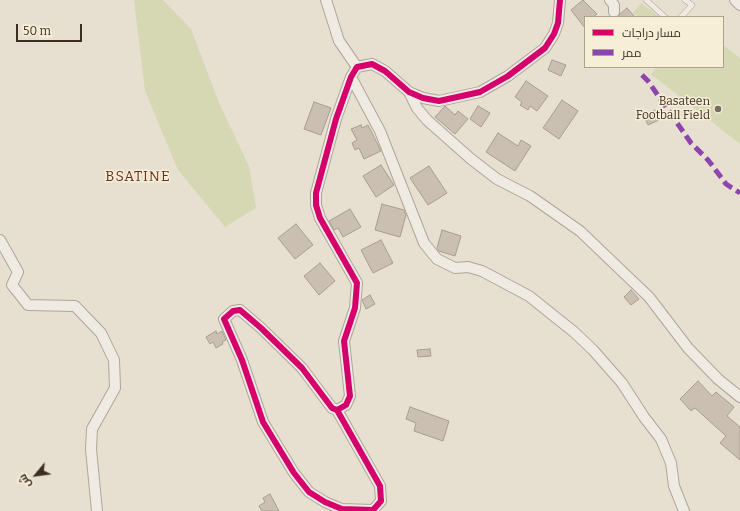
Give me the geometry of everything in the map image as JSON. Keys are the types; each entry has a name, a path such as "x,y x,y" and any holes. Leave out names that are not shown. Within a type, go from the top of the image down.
{"street":[{"path":"326,0 340,41 357,67"},
{"path":"337,410 346,405 350,396 344,341 355,308 357,282 320,218 316,205 316,193 336,119 351,77 357,67 365,64 377,66 409,92 423,98 439,101 480,92 508,76 545,48 554,34 558,23 560,0"},
{"path":"610,0 614,5 614,12"},
{"path":"735,0 740,4"},
{"path":"351,77 380,132 424,243 437,259 455,268 468,267 482,271 528,296 574,332 593,350 622,383 644,417 661,439 671,463 674,486 684,511"},
{"path":"409,92 417,108 426,120 471,159 505,185 525,193 547,207 584,235 650,297 688,348 740,397"},
{"path":"0,240 18,272 12,285 28,305 75,306 101,333 114,360 115,388 92,429 91,449 97,511"},
{"path":"240,310 250,318 302,368 329,405 337,410 380,486 381,501 373,510 342,509 325,502 309,492 294,473 263,422 242,360 225,324 224,319 227,314 240,310"}],"lane":[{"path":"646,0 664,16"},
{"path":"682,16 692,5 685,0"}],"green space":[{"path":"134,0 163,0 191,29 219,103 249,166 256,208 225,227 178,170 145,91"},
{"path":"641,3 659,16 637,16 633,13"},
{"name":"Basateen Football Field","path":"724,46 740,58 740,144 651,74 656,68 724,68"}],"building":[{"path":"583,0 597,14 594,16 584,16 584,27 571,10"},
{"path":"627,8 634,16 619,16"},
{"path":"552,60 566,65 561,76 548,70"},
{"path":"526,81 548,96 537,111 530,106 528,110 520,105 522,102 515,97"},
{"path":"562,100 578,111 559,139 543,128"},
{"path":"314,102 331,108 321,135 304,129"},
{"path":"445,106 455,115 458,111 468,119 455,134 435,117"},
{"path":"478,106 490,113 481,127 470,119"},
{"path":"655,110 659,120 648,125 643,115"},
{"path":"361,125 362,128 368,125 381,151 364,159 359,148 355,150 352,143 357,140 351,129"},
{"path":"498,133 518,146 521,140 531,146 515,171 486,152"},
{"path":"381,165 394,185 376,197 363,176"},
{"path":"429,166 447,193 428,205 410,178"},
{"path":"382,204 404,210 406,215 400,237 375,230"},
{"path":"350,209 361,227 343,237 338,228 334,230 329,221"},
{"path":"296,224 313,245 295,259 278,238"},
{"path":"442,230 461,236 455,256 439,251 437,248"},
{"path":"381,240 393,263 373,273 361,250"},
{"path":"320,263 335,281 319,295 304,276"},
{"path":"631,290 639,299 631,305 624,297"},
{"path":"370,295 375,304 366,309 362,300"},
{"path":"216,331 217,334 222,331 226,340 222,342 223,344 216,348 213,342 210,344 206,337"},
{"path":"430,349 431,356 418,357 417,350"},
{"path":"698,381 712,396 716,392 734,407 727,416 740,427 740,460 720,443 726,436 695,408 691,411 680,399"},
{"path":"410,407 449,421 443,441 414,431 416,423 406,419"},
{"path":"270,494 279,511 262,511 259,506 265,502 263,498"}],"marked path":[{"path":"642,75 648,81 691,143 708,160 726,184 740,193"}],"cycle path":[{"path":"337,410 380,486 381,501 373,510 342,509 325,502 309,492 294,473 263,422 242,360 224,319 233,311 240,310 261,328 302,368 332,408 337,410 346,405 350,396 344,341 355,308 357,283 320,218 316,205 316,193 336,119 351,77 357,67 372,64 385,71 409,92 423,98 439,101 480,92 508,76 545,48 554,34 558,23 560,0"}],"place":[{"name":"Basateen Football Field","path":"718,109"}],"district":[{"name":"BSATINE","path":"138,177"}]}
